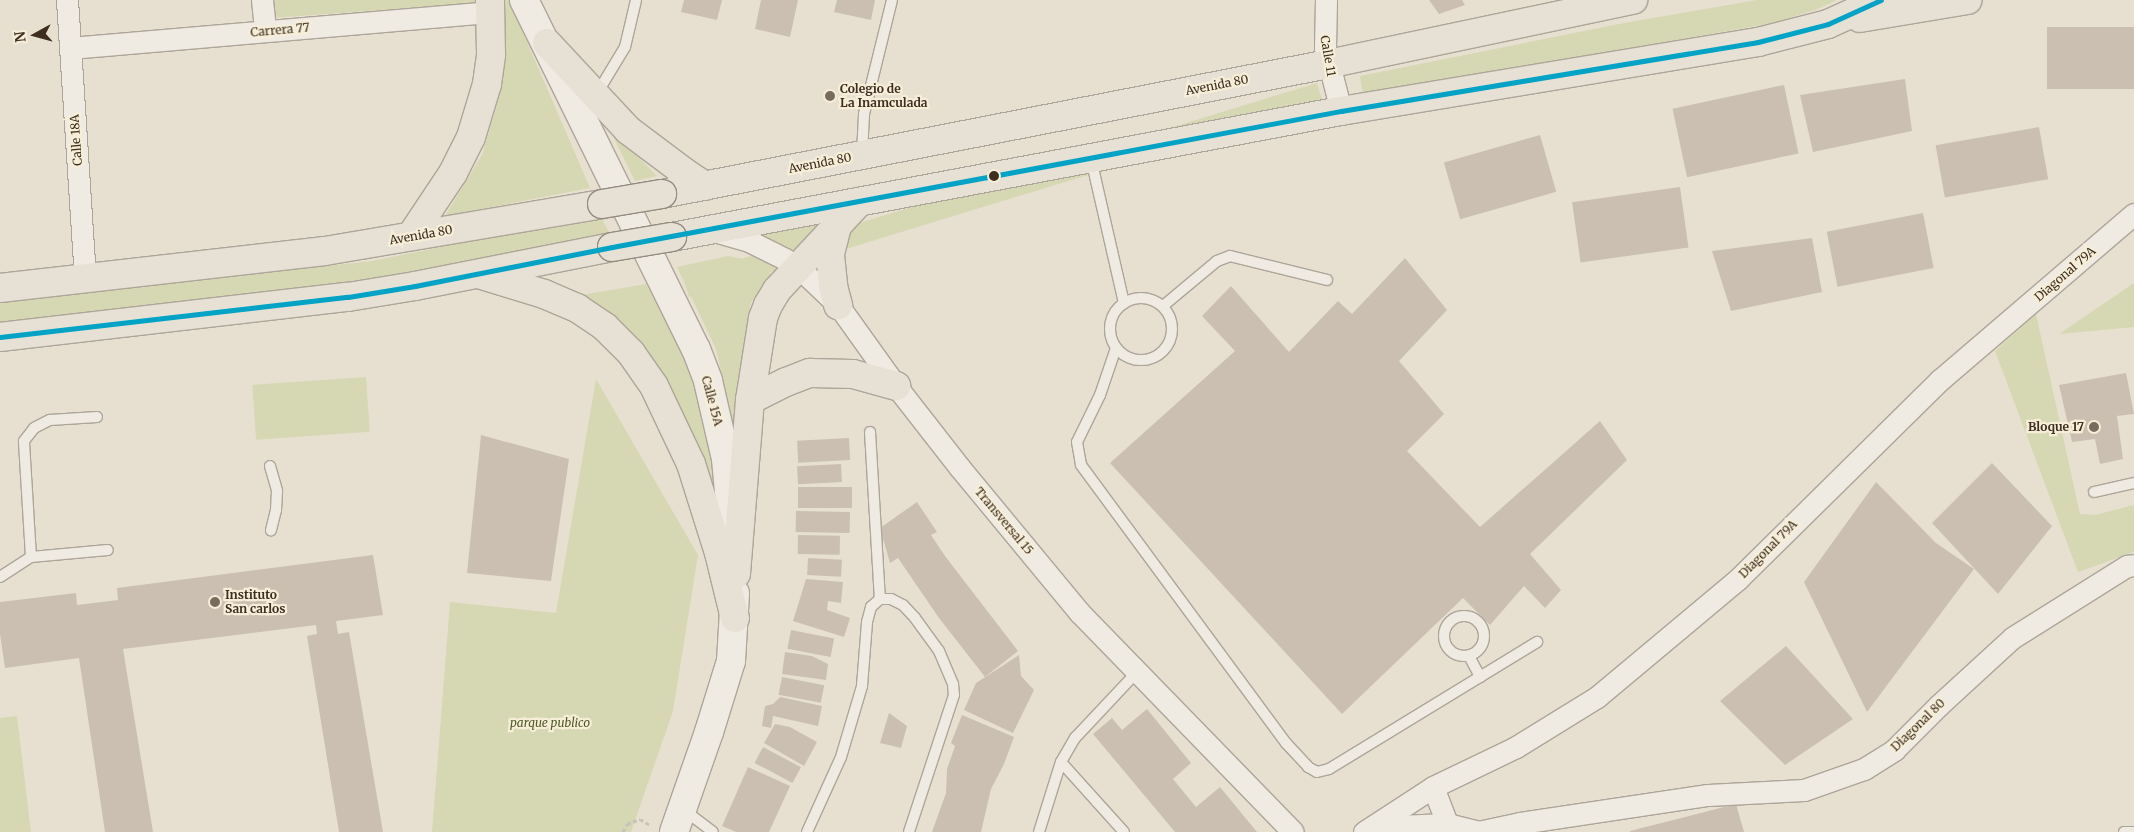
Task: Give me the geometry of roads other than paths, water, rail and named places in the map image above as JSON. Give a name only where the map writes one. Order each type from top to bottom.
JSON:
[{"type":"main road","name":"Avenida 80","points":[[0,288],[325,251],[662,194],[1328,64],[1633,0]]},
{"type":"main road","points":[[1828,24],[1881,0]]},
{"type":"main road","points":[[0,337],[348,297],[1341,111],[1758,42],[1828,24],[1968,0]]},
{"type":"main road","points":[[412,236],[453,173],[471,137],[487,84],[491,54],[491,6]]},
{"type":"main road","points":[[547,43],[628,130],[705,186]]},
{"type":"main road","points":[[736,574],[750,400],[763,318],[768,304],[777,290],[859,202]]},
{"type":"main road","points":[[837,226],[830,255],[833,286],[838,305]]},
{"type":"main road","points":[[478,274],[544,294],[576,308],[605,327],[631,353],[654,386],[691,464],[719,553],[735,618]]},
{"type":"main road","points":[[750,400],[810,373],[853,374],[896,386]]},
{"type":"street","name":"Calle 18A","points":[[67,0],[85,279]]},
{"type":"street","points":[[262,0],[265,31]]},
{"type":"street","name":"Calle 15A","points":[[524,0],[674,302],[708,381],[726,459],[736,574],[735,618],[731,661],[721,698],[669,823]]},
{"type":"street","name":"Calle 11","points":[[1326,0],[1324,31],[1328,64],[1341,111]]},
{"type":"street","name":"Carrera 77","points":[[70,48],[265,31],[491,6]]},
{"type":"street","name":"Diagonal 79A","points":[[1367,830],[1433,787],[1516,747],[1597,697],[1738,579],[1940,380],[2134,214]]},
{"type":"street","name":"Transversal 15","points":[[709,230],[765,248],[799,268],[838,305],[896,386],[960,468],[1080,613],[1136,673],[1293,832]]},
{"type":"street","name":"Diagonal 80","points":[[1367,830],[1447,824],[1478,832],[1708,795],[1804,790],[1864,769],[1894,750],[1938,704],[2012,638],[2127,566],[2134,565]]},
{"type":"street","points":[[1433,787],[1447,824]]},
{"type":"lane","points":[[595,96],[625,47],[636,0]]},
{"type":"lane","points":[[862,155],[864,114],[892,0]]},
{"type":"lane","points":[[1091,158],[1124,303]]},
{"type":"lane","points":[[1163,306],[1217,261],[1230,256],[1327,280]]},
{"type":"lane","points":[[1144,298],[1163,306],[1172,325],[1168,345],[1162,354],[1142,361],[1123,355],[1111,339],[1111,319],[1124,303],[1144,298]]},
{"type":"lane","points":[[1116,348],[1100,395],[1077,442],[1081,465],[1286,743],[1308,767],[1318,772],[1329,769],[1537,642]]},
{"type":"lane","points":[[31,557],[24,441],[34,428],[50,420],[97,417]]},
{"type":"lane","points":[[870,432],[880,599]]},
{"type":"lane","points":[[270,466],[277,491],[276,510],[271,530]]},
{"type":"lane","points":[[2094,492],[2134,483]]},
{"type":"lane","points":[[0,577],[31,557],[108,550]]},
{"type":"lane","points":[[808,832],[841,757],[862,686],[867,622],[871,607],[880,599],[891,599],[903,605],[915,618],[938,651],[953,684],[954,695],[909,832]]},
{"type":"lane","points":[[1459,616],[1468,616],[1476,620],[1482,627],[1484,636],[1482,645],[1477,652],[1469,656],[1451,653],[1445,646],[1443,637],[1445,627],[1451,620],[1459,616]]},
{"type":"lane","points":[[1469,656],[1480,677]]},
{"type":"lane","points":[[1039,832],[1061,762],[1075,738],[1136,673]]},
{"type":"lane","points":[[1061,762],[1124,832]]},
{"type":"lane","points":[[669,823],[713,832]]},
{"type":"lane","points":[[2124,832],[2134,832]]},
{"type":"place","name":"Colegio de La Inamculada","points":[[830,96]]},
{"type":"place","name":"Bloque 17","points":[[2094,427]]},
{"type":"place","name":"Instituto San carlos","points":[[215,602]]},
{"type":"park label","name":"parque publico","points":[[550,723]]}]
